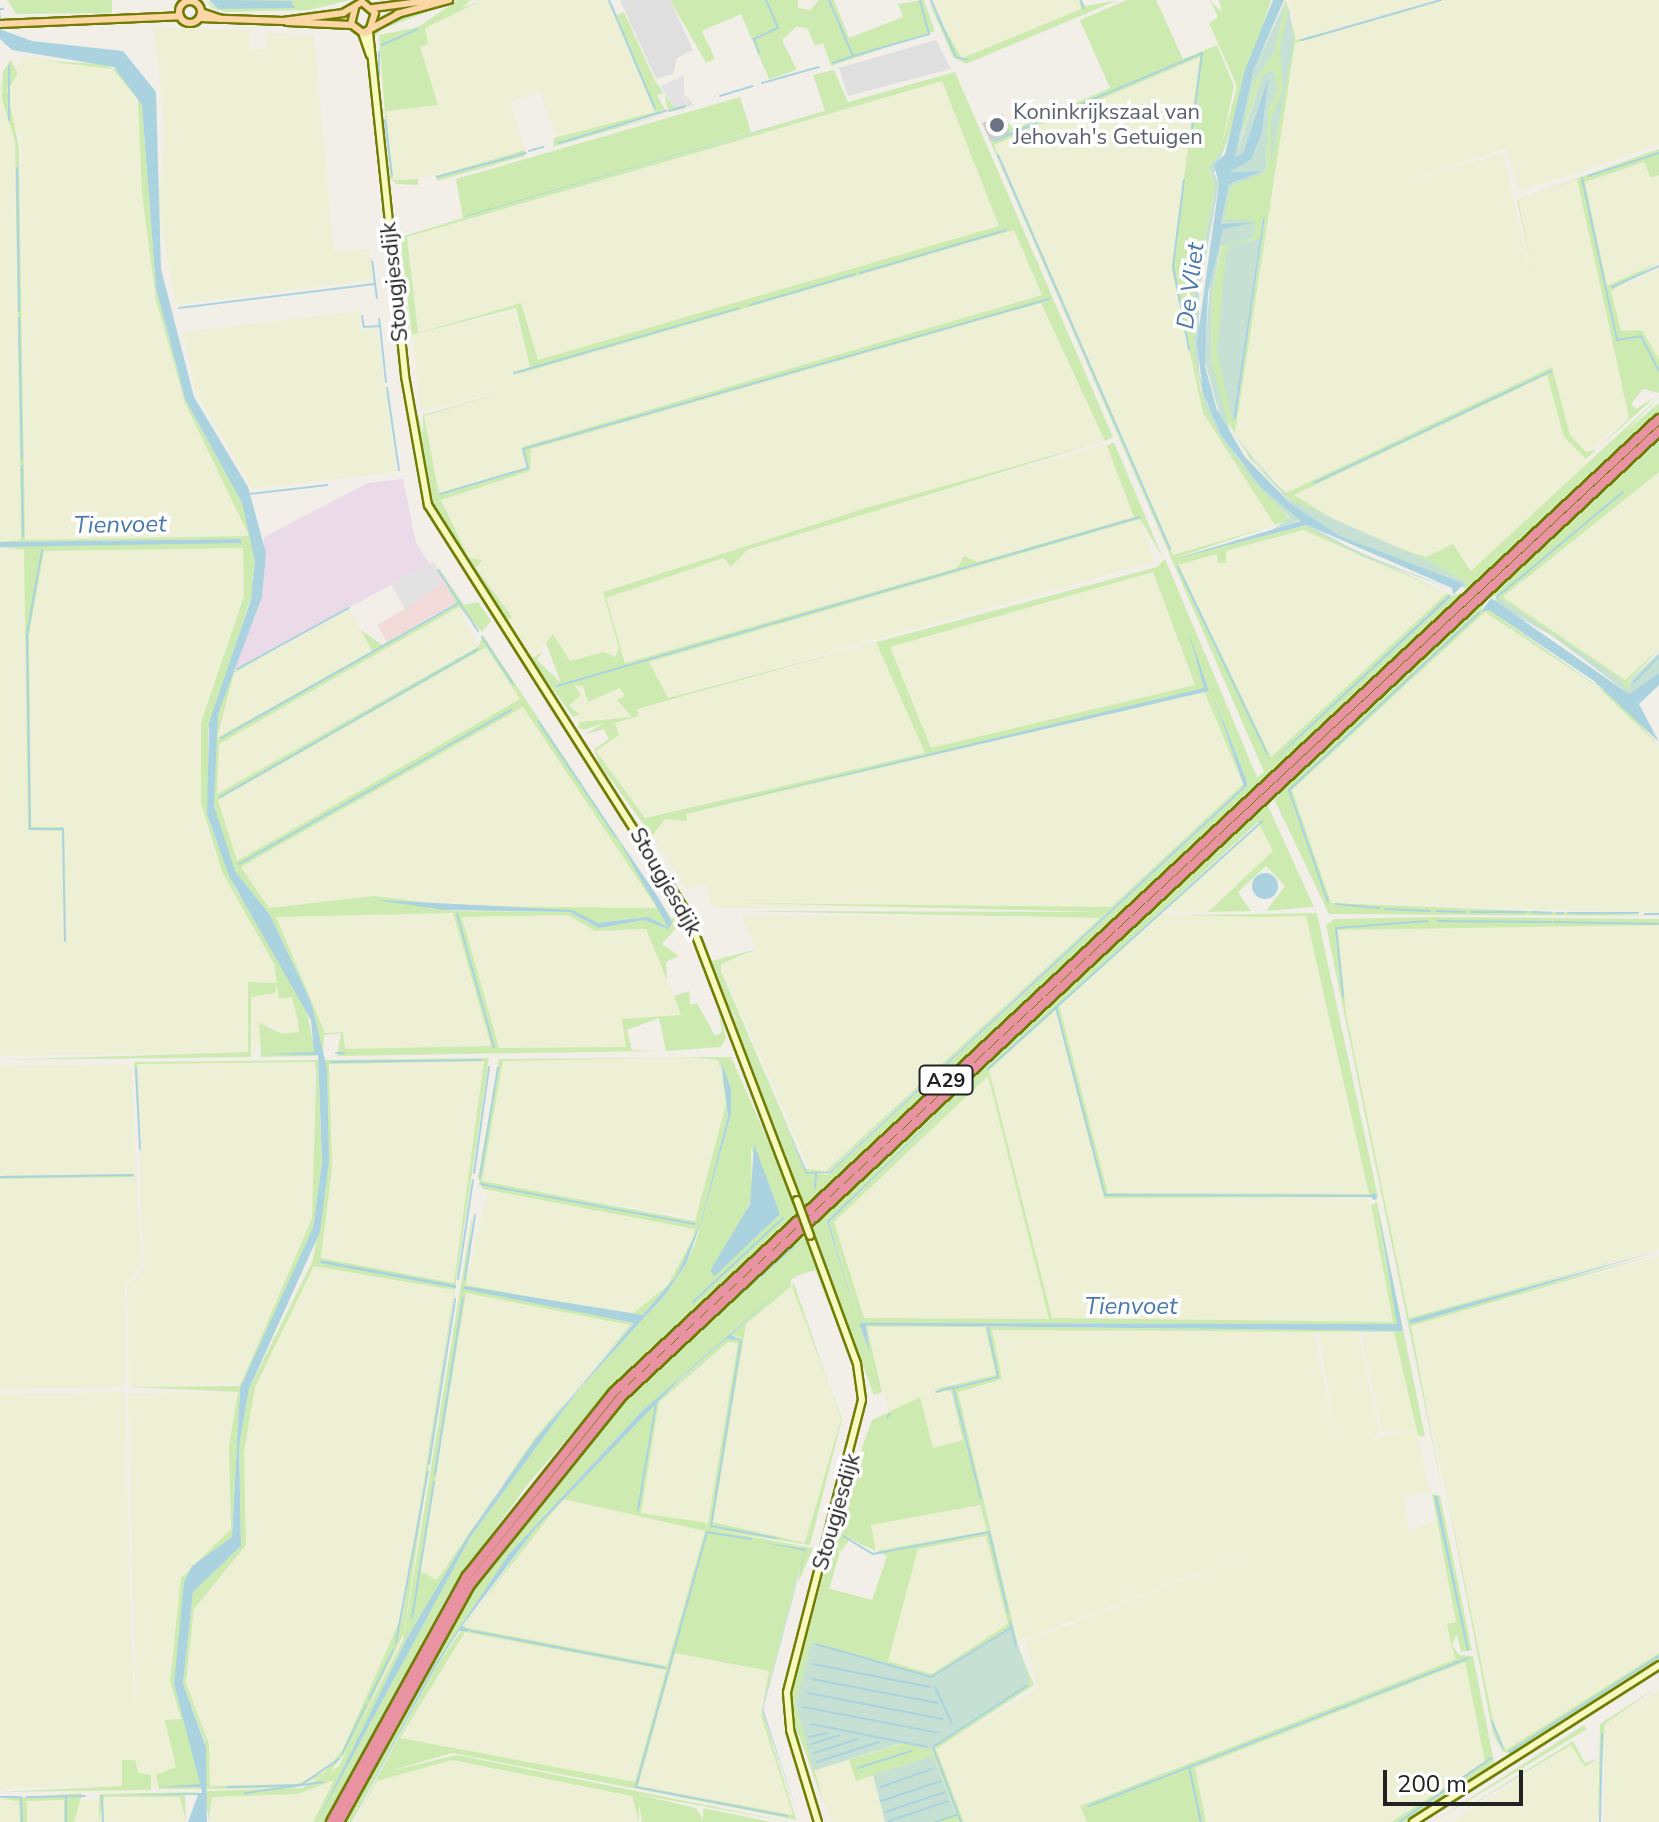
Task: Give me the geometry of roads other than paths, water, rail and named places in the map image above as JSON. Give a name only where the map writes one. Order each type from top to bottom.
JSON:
[{"type":"highway","name":"A29","points":[[331,1822],[461,1585],[613,1393],[1659,419]]},
{"type":"highway","name":"A29","points":[[339,1822],[470,1585],[621,1397],[1659,431]]},
{"type":"highway","name":"A29","points":[[1637,452],[1659,438]]},
{"type":"main road","points":[[283,21],[355,6],[374,10],[435,0]]},
{"type":"main road","points":[[3,24],[139,21],[180,14],[190,1],[200,15],[228,22],[283,21],[371,27],[400,13],[449,0]]},
{"type":"main road","points":[[351,24],[355,6]]},
{"type":"main road","points":[[371,27],[374,10]]},
{"type":"main road","points":[[180,14],[190,23],[200,15]]},
{"type":"street","name":"Stougjesdijk","points":[[371,27],[405,376],[429,509],[688,915],[857,1364],[862,1400],[787,1693],[789,1726],[818,1822]]},
{"type":"street","points":[[1413,1822],[1659,1665]]},
{"type":"water","points":[[209,0],[291,1],[295,8],[218,9]]},
{"type":"water","points":[[1273,0],[1284,0],[1253,72],[1235,157],[1243,153],[1269,75],[1262,133],[1251,160],[1230,172],[1263,171],[1229,184],[1221,224],[1256,222],[1223,229],[1208,293],[1205,366],[1217,410],[1245,457],[1291,504],[1340,536],[1464,584],[1453,595],[1452,588],[1307,525],[1174,559],[1301,521],[1261,487],[1221,435],[1203,393],[1197,342],[1219,184],[1214,165],[1225,154],[1245,70]]},
{"type":"water","points":[[0,9],[2,30],[32,41],[123,51],[156,92],[161,269],[194,397],[248,487],[266,553],[262,597],[218,714],[214,806],[235,871],[270,915],[311,1002],[327,1068],[329,1161],[320,1232],[249,1389],[239,1446],[241,1546],[193,1592],[183,1684],[206,1747],[207,1822],[188,1822],[198,1795],[117,1795],[202,1793],[201,1787],[158,1787],[200,1784],[174,1684],[184,1582],[192,1566],[232,1537],[240,1388],[313,1228],[322,1162],[318,1055],[262,1054],[314,1052],[311,1020],[229,876],[207,814],[209,723],[251,599],[255,561],[242,503],[185,399],[156,288],[142,105],[114,67],[12,50],[0,39]]},
{"type":"water","points":[[952,74],[465,217],[465,216]]},
{"type":"water","points":[[1263,218],[1236,417],[1233,421]]},
{"type":"water","points":[[241,539],[241,543],[0,547],[0,542]]},
{"type":"water","points":[[1449,595],[1451,597],[1274,761],[1293,741]]},
{"type":"water","points":[[1491,598],[1629,694],[1659,673],[1659,685],[1639,704],[1659,742],[1594,681],[1489,610],[1481,612]]},
{"type":"water","points":[[1188,630],[1209,691],[648,821],[1204,688]]},
{"type":"water","points":[[1213,695],[1247,786],[830,1173],[806,1174],[784,1122],[807,1172],[829,1172],[1244,786]]},
{"type":"water","points":[[615,834],[670,918],[672,923],[668,929],[644,920],[599,928],[570,912],[444,910],[375,900],[572,910],[598,923],[648,917],[668,927]]},
{"type":"water","points":[[1265,873],[1274,877],[1278,886],[1274,895],[1265,899],[1256,895],[1252,886],[1256,877]]},
{"type":"water","points":[[721,1061],[731,1089],[731,1114],[702,1220],[686,1264],[665,1295],[579,1389],[471,1536],[317,1822],[407,1638],[469,1534],[535,1440],[634,1323],[463,1289],[464,1286],[643,1315],[677,1275],[701,1221],[728,1116]]},
{"type":"water","points":[[987,1068],[829,1222],[857,1317],[827,1221]]},
{"type":"water","points":[[754,1144],[780,1214],[715,1276],[710,1271],[750,1204]]},
{"type":"water","points":[[1377,1205],[1403,1331],[866,1325],[870,1354],[859,1323],[1397,1324]]},
{"type":"water","points":[[1659,1251],[1410,1324],[1409,1320]]},
{"type":"water","points":[[320,1260],[456,1285],[456,1288],[320,1263]]},
{"type":"water","points":[[787,1284],[731,1335],[742,1340],[726,1339],[678,1381],[535,1529],[462,1626],[473,1631],[459,1631],[436,1666],[352,1822],[433,1667],[509,1554],[642,1411]]},
{"type":"water","points":[[1437,1495],[1469,1650],[1467,1651],[1434,1496]]},
{"type":"water","points":[[757,1541],[806,1549],[763,1709],[800,1821],[762,1710],[805,1551]]},
{"type":"waterway","points":[[609,0],[655,109]]},
{"type":"waterway","points":[[759,53],[754,39],[778,28],[766,0]]},
{"type":"waterway","points":[[829,0],[853,56],[833,63]]},
{"type":"waterway","points":[[853,56],[929,34],[920,0]]},
{"type":"waterway","points":[[931,0],[956,57],[967,60]]},
{"type":"waterway","points":[[1081,0],[1084,9]]},
{"type":"waterway","points":[[1302,40],[1441,0]]},
{"type":"waterway","points":[[382,45],[418,29]]},
{"type":"waterway","points":[[379,52],[379,77]]},
{"type":"waterway","points":[[994,141],[1202,53],[1190,146]]},
{"type":"waterway","points":[[9,66],[9,120]]},
{"type":"waterway","points":[[762,83],[819,67]]},
{"type":"waterway","points":[[720,96],[752,86]]},
{"type":"waterway","points":[[669,111],[685,106]]},
{"type":"waterway","points":[[559,143],[666,111]]},
{"type":"waterway","points":[[385,120],[392,176]]},
{"type":"waterway","points":[[529,151],[543,147]]},
{"type":"waterway","points":[[437,177],[526,153]]},
{"type":"waterway","points":[[1588,176],[1659,153]]},
{"type":"waterway","points":[[998,155],[1170,549]]},
{"type":"waterway","points":[[17,168],[19,311]]},
{"type":"waterway","points":[[1582,178],[1617,340],[1641,336],[1659,371]]},
{"type":"waterway","name":"De Vliet","points":[[1184,180],[1173,266],[1189,349]]},
{"type":"waterway","points":[[860,273],[1006,230]]},
{"type":"waterway","points":[[179,308],[375,284],[372,261]]},
{"type":"waterway","points":[[1612,287],[1659,266]]},
{"type":"waterway","points":[[750,305],[855,274]]},
{"type":"waterway","points":[[375,284],[377,298]]},
{"type":"waterway","points":[[440,494],[528,468],[523,449],[1049,299]]},
{"type":"waterway","points":[[514,373],[739,308]]},
{"type":"waterway","points":[[362,316],[364,327],[380,326],[379,319]]},
{"type":"waterway","points":[[19,318],[22,459]]},
{"type":"waterway","points":[[380,326],[386,382]]},
{"type":"waterway","points":[[1314,483],[1551,371]]},
{"type":"waterway","points":[[387,388],[399,470]]},
{"type":"waterway","points":[[22,466],[23,536]]},
{"type":"waterway","points":[[249,494],[327,485]]},
{"type":"waterway","points":[[1497,597],[1623,492]]},
{"type":"waterway","points":[[557,686],[1140,517]]},
{"type":"waterway","points":[[42,550],[27,635],[30,829],[63,829],[65,941]]},
{"type":"waterway","points":[[1178,567],[1267,754]]},
{"type":"waterway","points":[[438,570],[478,631]]},
{"type":"waterway","points":[[221,738],[459,603]]},
{"type":"waterway","points":[[237,669],[349,608]]},
{"type":"waterway","points":[[1328,902],[1289,790],[1479,613]]},
{"type":"waterway","points":[[482,637],[513,684]]},
{"type":"waterway","points":[[220,797],[478,649]]},
{"type":"waterway","points":[[1634,682],[1659,656]]},
{"type":"waterway","points":[[239,864],[511,710]]},
{"type":"waterway","points":[[538,721],[616,837]]},
{"type":"waterway","points":[[988,1069],[1262,821]]},
{"type":"waterway","points":[[1336,904],[1380,908]]},
{"type":"waterway","points":[[1385,909],[1430,911]]},
{"type":"waterway","points":[[1437,911],[1465,912]]},
{"type":"waterway","points":[[1471,912],[1526,912]]},
{"type":"waterway","points":[[1532,912],[1551,913]]},
{"type":"waterway","points":[[1557,913],[1563,913]]},
{"type":"waterway","points":[[1568,913],[1638,913]]},
{"type":"waterway","points":[[457,914],[494,1047]]},
{"type":"waterway","points":[[1645,914],[1659,914]]},
{"type":"waterway","points":[[1343,996],[1336,928],[1428,921]]},
{"type":"waterway","points":[[1438,921],[1551,922]]},
{"type":"waterway","points":[[1554,922],[1658,924]]},
{"type":"waterway","points":[[1056,1007],[1105,1195],[1373,1196]]},
{"type":"waterway","points":[[336,1053],[344,1053]]},
{"type":"waterway","points":[[331,1062],[482,1060]]},
{"type":"waterway","points":[[474,1173],[489,1067]]},
{"type":"waterway","points":[[480,1176],[498,1067]]},
{"type":"waterway","points":[[136,1068],[140,1149]]},
{"type":"waterway","points":[[815,1188],[816,1174]]},
{"type":"waterway","points":[[0,1177],[133,1175]]},
{"type":"waterway","points":[[458,1279],[473,1180]]},
{"type":"waterway","points":[[480,1184],[694,1224]]},
{"type":"waterway","points":[[465,1279],[475,1215]]},
{"type":"waterway","points":[[693,1302],[783,1218]]},
{"type":"waterway","points":[[686,1343],[793,1247]]},
{"type":"waterway","points":[[435,1474],[463,1298]]},
{"type":"waterway","points":[[429,1464],[455,1299]]},
{"type":"waterway","points":[[954,1388],[998,1377],[988,1328]]},
{"type":"waterway","points":[[711,1526],[741,1341]]},
{"type":"waterway","points":[[936,1392],[953,1387],[981,1499]]},
{"type":"waterway","points":[[638,1510],[656,1404]]},
{"type":"waterway","points":[[887,1417],[890,1414]]},
{"type":"waterway","points":[[396,1642],[428,1471]]},
{"type":"waterway","points":[[412,1618],[434,1482]]},
{"type":"waterway","points":[[711,1526],[776,1538]]},
{"type":"waterway","points":[[751,1539],[707,1532],[636,1787],[787,1816]]},
{"type":"waterway","points":[[843,1536],[873,1554],[989,1532],[1008,1613]]},
{"type":"waterway","points":[[1010,1622],[1016,1646]]},
{"type":"waterway","points":[[816,1644],[931,1677],[1012,1627]]},
{"type":"waterway","points":[[472,1631],[666,1668]]},
{"type":"waterway","points":[[369,1699],[393,1650]]},
{"type":"waterway","points":[[1509,1752],[1659,1656]]},
{"type":"waterway","points":[[1201,1822],[1189,1767],[1468,1658]]},
{"type":"waterway","points":[[813,1664],[930,1687]]},
{"type":"waterway","points":[[812,1679],[938,1703]]},
{"type":"waterway","points":[[961,1822],[933,1747],[1028,1685]]},
{"type":"waterway","points":[[935,1687],[952,1723]]},
{"type":"waterway","points":[[808,1693],[943,1719]]},
{"type":"waterway","points":[[342,1754],[366,1705]]},
{"type":"waterway","points":[[803,1707],[939,1733]]},
{"type":"waterway","points":[[1492,1722],[1503,1748]]},
{"type":"waterway","points":[[811,1724],[928,1747]]},
{"type":"waterway","points":[[809,1737],[828,1733]]},
{"type":"waterway","points":[[1600,1822],[1602,1734]]},
{"type":"waterway","points":[[811,1744],[840,1735]]},
{"type":"waterway","points":[[814,1753],[858,1739]]},
{"type":"waterway","points":[[817,1762],[879,1742]]},
{"type":"waterway","points":[[858,1768],[911,1751]]},
{"type":"waterway","points":[[1399,1822],[1491,1758]]},
{"type":"waterway","points":[[227,1787],[301,1785],[339,1759]]},
{"type":"waterway","points":[[1089,1806],[1189,1767]]},
{"type":"waterway","points":[[881,1787],[934,1768]]},
{"type":"waterway","points":[[881,1801],[941,1781]]},
{"type":"waterway","points":[[245,1793],[323,1782]]},
{"type":"waterway","points":[[885,1812],[945,1792]]},
{"type":"waterway","points":[[66,1796],[66,1822]]},
{"type":"waterway","points":[[27,1797],[85,1796]]},
{"type":"waterway","points":[[102,1796],[103,1822]]},
{"type":"waterway","points":[[0,1797],[19,1797]]},
{"type":"waterway","points":[[21,1797],[22,1822]]},
{"type":"waterway","points":[[889,1821],[948,1801]]},
{"type":"waterway","points":[[935,1822],[957,1815]]},
{"type":"place","name":"Koninkrijkszaal van Jehovah's Getuigen","points":[[997,125]]},
{"type":"water label","name":"Tienvoet","points":[[120,525]]},
{"type":"water label","name":"Tienvoet","points":[[1131,1307]]}]
